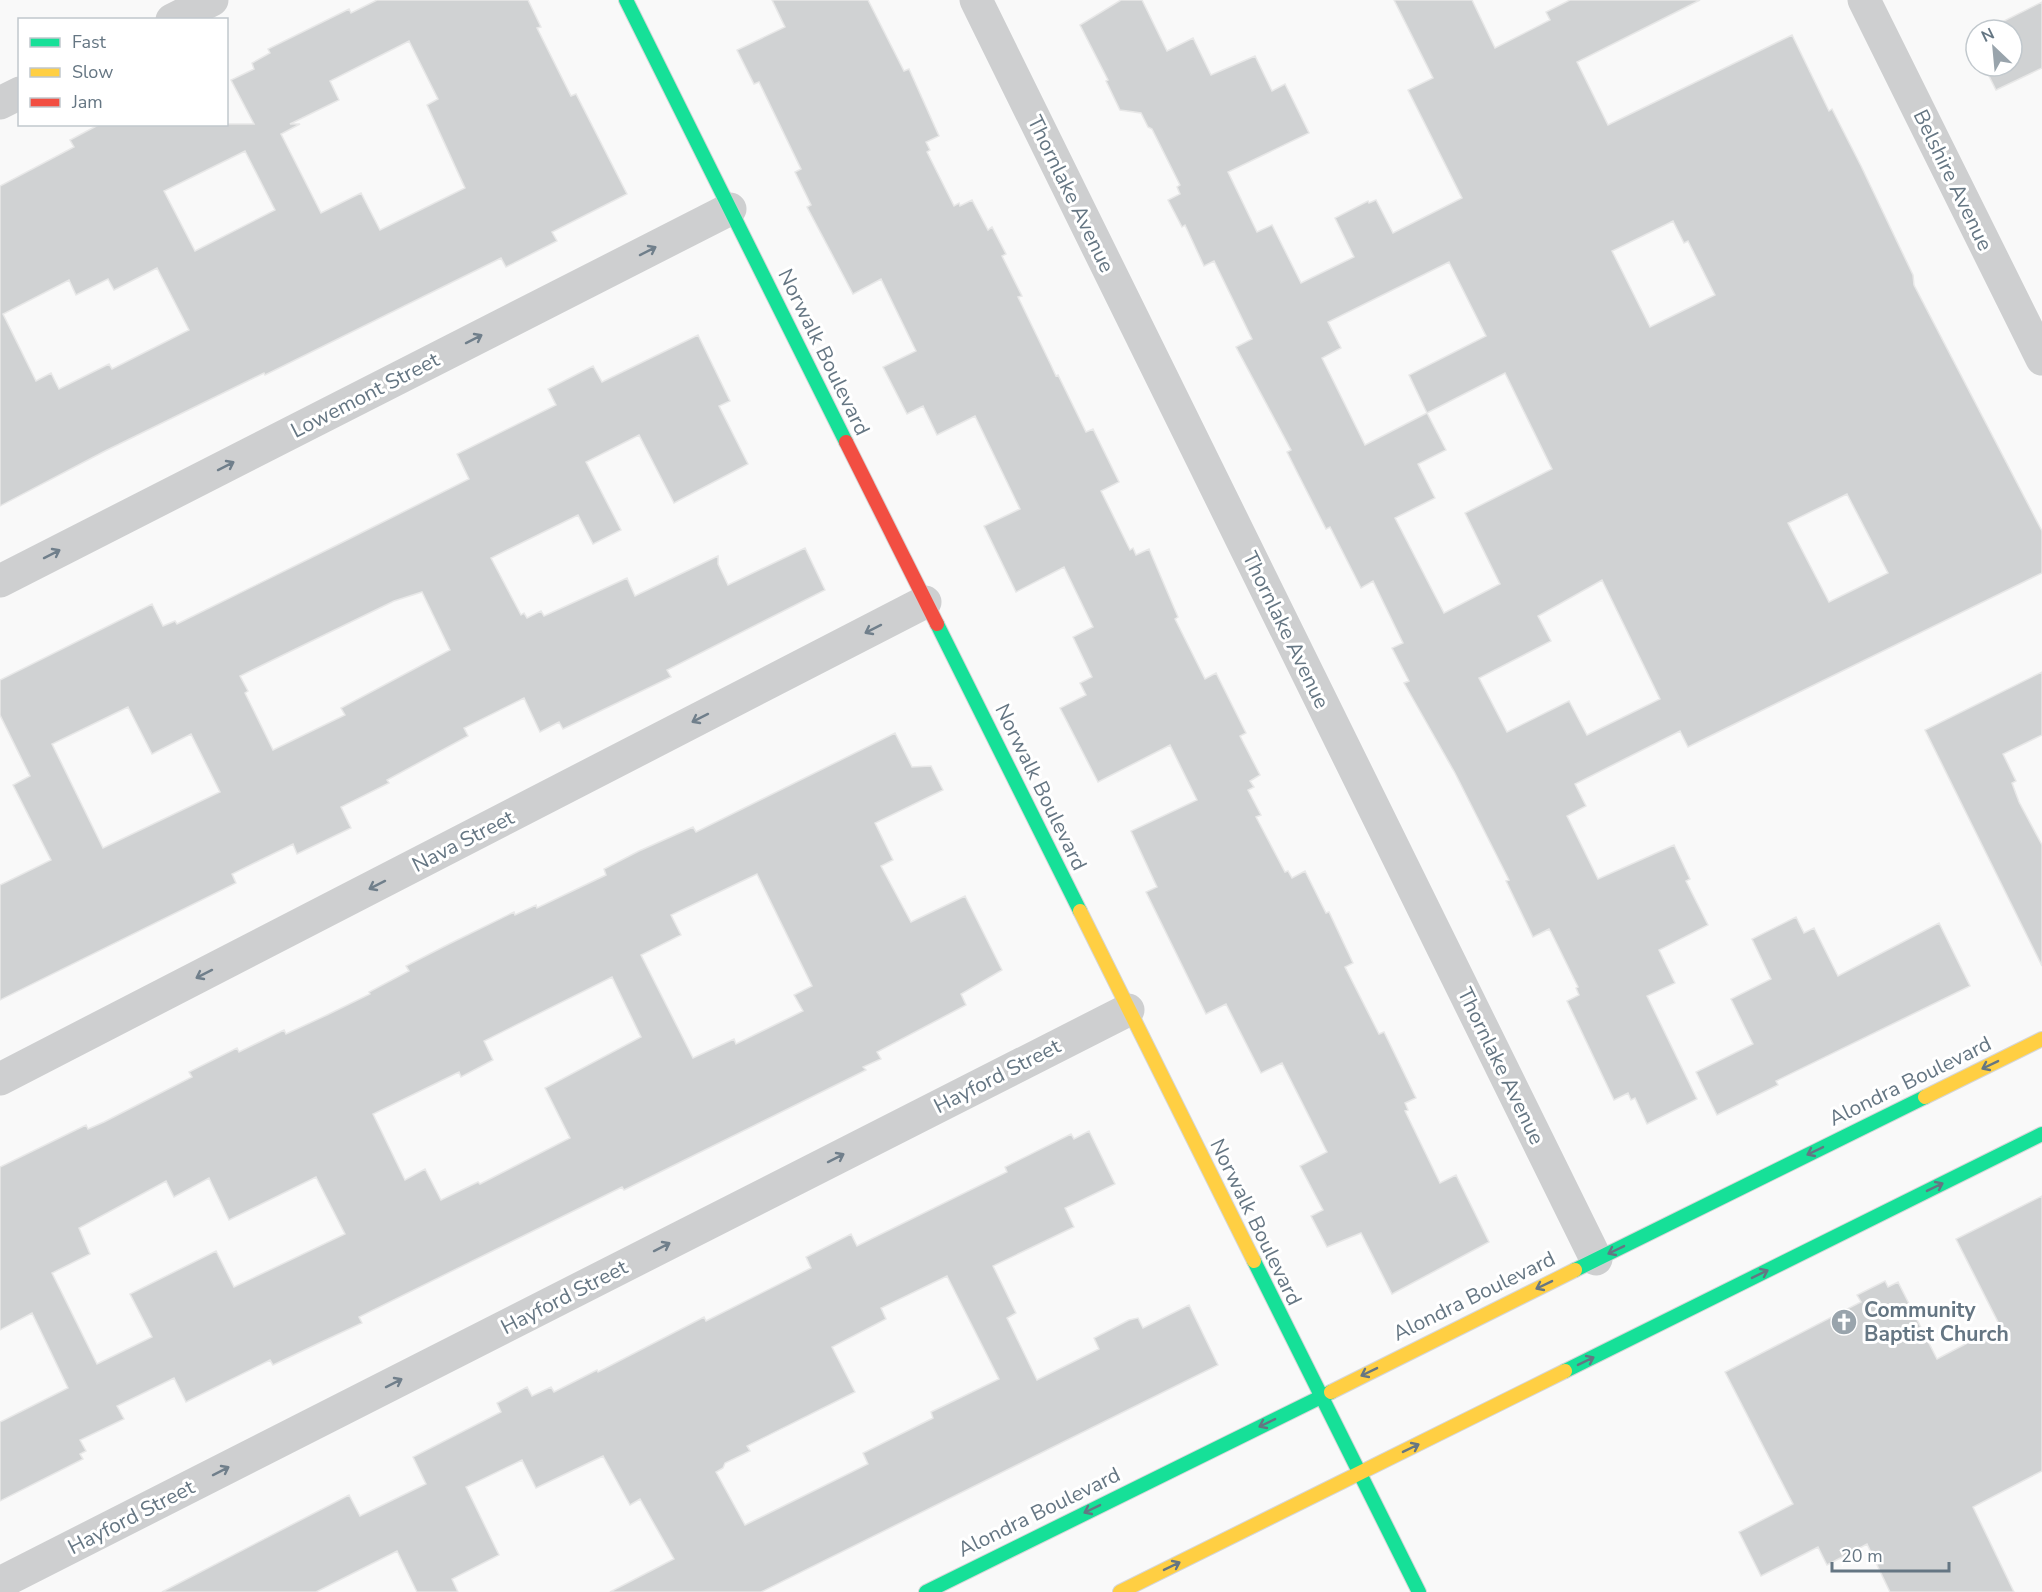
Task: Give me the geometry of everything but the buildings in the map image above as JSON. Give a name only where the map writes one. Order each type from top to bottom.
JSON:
[{"type":"main road","name":"Norwalk Boulevard","points":[[626,0],[1319,1396],[1419,1592]]},
{"type":"main road","name":"Alondra Boulevard","points":[[926,1592],[2042,1039]]},
{"type":"main road","points":[[1120,1592],[2042,1134]]},
{"type":"street","points":[[175,18],[212,0]]},
{"type":"street","name":"Thornlake Avenue","points":[[976,0],[1596,1259]]},
{"type":"street","name":"Belshire Avenue","points":[[1864,0],[2042,359]]},
{"type":"street","points":[[0,103],[18,94]]},
{"type":"street","name":"Lowemont Street","points":[[0,581],[730,209]]},
{"type":"street","name":"Nava Street","points":[[0,1080],[925,602]]},
{"type":"street","name":"Hayford Street","points":[[0,1583],[1128,1010]]},
{"type":"traffic: fast","points":[[626,0],[846,442]]},
{"type":"traffic: fast","points":[[937,624],[1080,911]]},
{"type":"traffic: fast","points":[[1575,1270],[1925,1097]]},
{"type":"traffic: fast","points":[[1565,1371],[2042,1134]]},
{"type":"traffic: fast","points":[[1254,1261],[1419,1592]]},
{"type":"traffic: fast","points":[[926,1592],[1331,1392]]},
{"type":"traffic: slow","points":[[1080,911],[1254,1261]]},
{"type":"traffic: slow","points":[[1925,1097],[2042,1039]]},
{"type":"traffic: slow","points":[[1331,1392],[1575,1270]]},
{"type":"traffic: slow","points":[[1120,1592],[1565,1371]]},
{"type":"traffic: jam","points":[[846,442],[937,624]]},
{"type":"place","name":"Community Baptist Church","points":[[1844,1322]]}]
